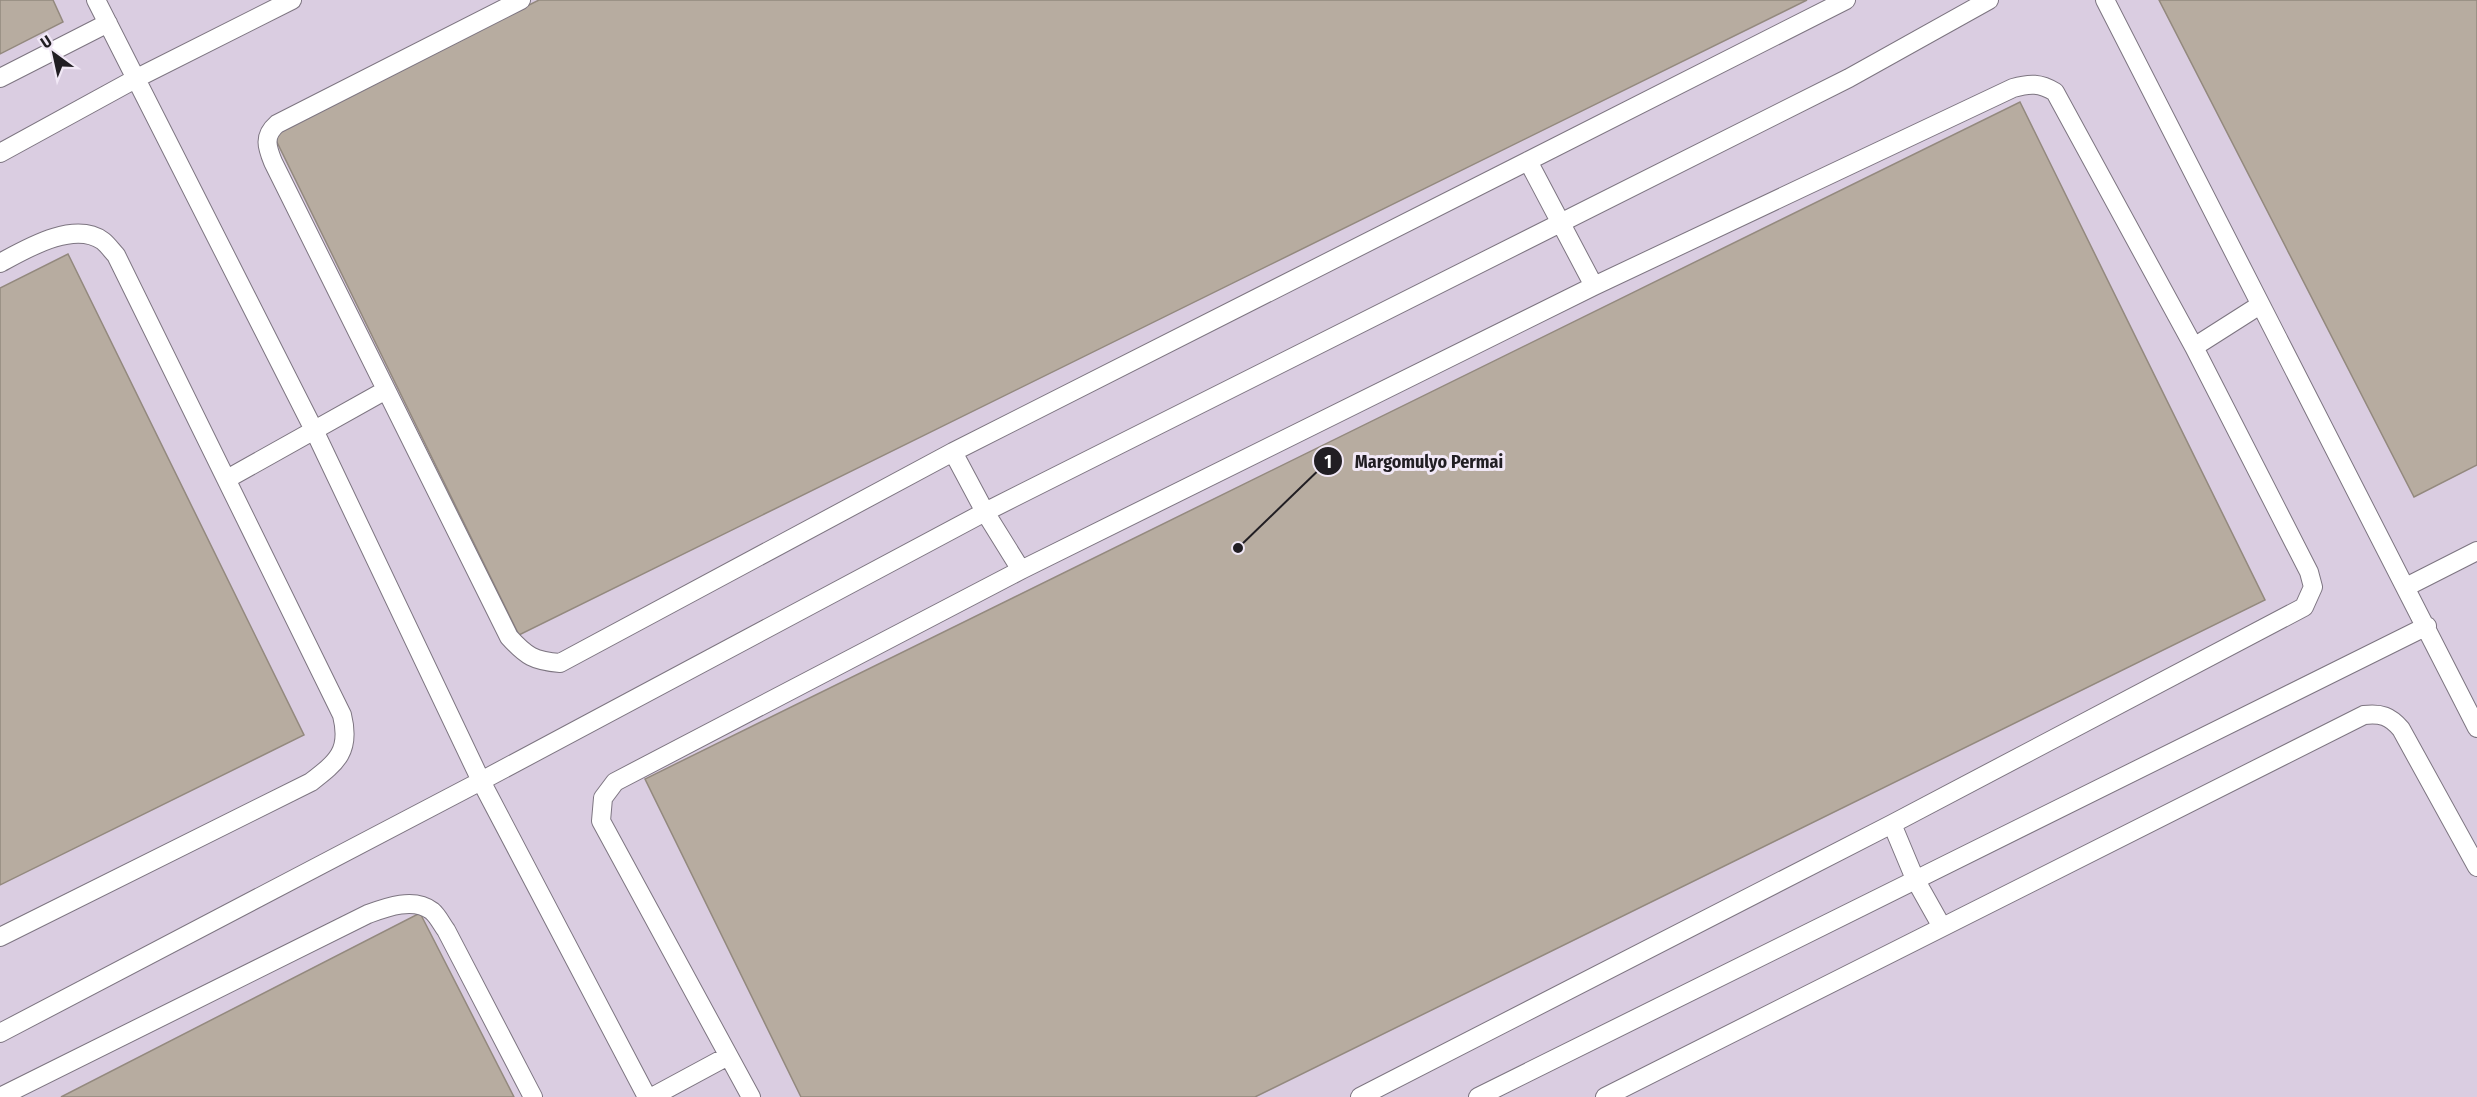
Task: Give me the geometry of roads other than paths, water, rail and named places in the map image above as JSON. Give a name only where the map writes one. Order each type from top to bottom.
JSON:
[{"type":"lane","points":[[96,0],[315,432],[481,781],[647,1097]]},
{"type":"lane","points":[[0,153],[137,78],[292,0]]},
{"type":"lane","points":[[521,0],[277,124],[268,135],[268,149],[510,637],[523,652],[539,661],[560,663],[953,452],[1846,0]]},
{"type":"lane","points":[[0,1033],[481,781],[985,512],[1849,78],[1989,0]]},
{"type":"lane","points":[[2105,0],[2427,626],[2477,728]]},
{"type":"lane","points":[[0,78],[108,23]]},
{"type":"lane","points":[[751,1097],[601,821],[603,798],[615,782],[1021,570],[1594,286],[2013,88],[2028,83],[2042,84],[2055,92],[2194,347],[2309,572],[2313,586],[2304,607],[1892,824],[1360,1097]]},
{"type":"lane","points":[[1528,161],[1594,286]]},
{"type":"lane","points":[[0,263],[59,236],[86,235],[102,240],[116,255],[342,715],[345,729],[345,743],[341,755],[311,782],[0,937]]},
{"type":"lane","points":[[2194,347],[2260,304]]},
{"type":"lane","points":[[227,479],[315,432],[386,390]]},
{"type":"lane","points":[[953,452],[985,512],[1021,570]]},
{"type":"lane","points":[[2406,587],[2477,550]]},
{"type":"lane","points":[[1478,1097],[2427,626]]},
{"type":"lane","points":[[1605,1097],[2355,718],[2384,714],[2401,729],[2477,867]]},
{"type":"lane","points":[[1892,824],[1915,879],[1942,927]]},
{"type":"lane","points":[[0,1096],[368,914],[387,907],[418,905],[433,912],[446,930],[533,1097]]},
{"type":"lane","points":[[652,1097],[728,1056]]},
{"type":"place","name":"Margomulyo Permai","points":[[1238,548]]}]
